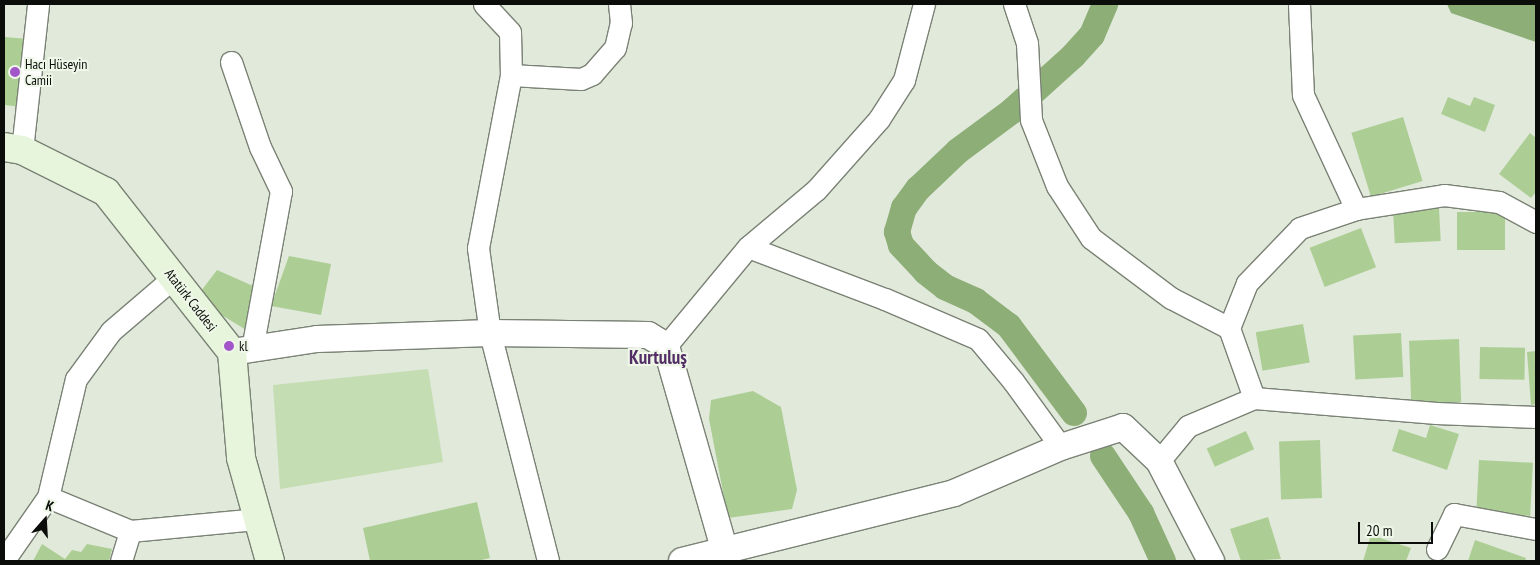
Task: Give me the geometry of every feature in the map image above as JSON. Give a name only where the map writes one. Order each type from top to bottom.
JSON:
[{"type":"main road","name":"Atatürk Caddesi","points":[[13,148],[106,192],[174,277],[242,351]]},
{"type":"main road","points":[[242,351],[241,458],[270,561]]},
{"type":"street","points":[[13,148],[38,4]]},
{"type":"street","points":[[484,4],[510,32],[511,75],[478,248],[490,333],[548,561]]},
{"type":"street","points":[[511,75],[581,79],[592,74],[615,48],[621,23],[619,4]]},
{"type":"street","points":[[666,346],[748,247],[816,190],[879,119],[904,80],[924,4]]},
{"type":"street","points":[[1014,4],[1027,43],[1031,120],[1057,186],[1091,238],[1171,298],[1229,328]]},
{"type":"street","points":[[1299,4],[1303,95],[1356,209]]},
{"type":"street","points":[[231,62],[260,147],[281,191],[242,351],[317,339],[490,333],[648,335],[666,346],[725,556]]},
{"type":"street","points":[[1254,398],[1229,328],[1247,283],[1300,228],[1356,209],[1444,195],[1499,202],[1536,222]]},
{"type":"street","points":[[748,247],[885,299],[978,339],[1013,381],[1061,447]]},
{"type":"street","points":[[4,560],[48,497],[76,380],[111,331],[174,277]]},
{"type":"street","points":[[1159,461],[1188,426],[1254,398],[1436,413],[1536,417]]},
{"type":"street","points":[[682,561],[725,556],[954,493],[1061,447],[1123,427],[1159,461],[1211,561]]},
{"type":"street","points":[[48,497],[130,531],[258,519]]},
{"type":"street","points":[[1437,549],[1454,514],[1536,529]]},
{"type":"street","points":[[121,561],[130,531]]},
{"type":"shaded area","points":[[1447,4],[1536,4],[1536,42],[1451,13]]},
{"type":"shaded area","points":[[428,369],[443,462],[280,489],[273,385]]},
{"type":"building","name":"Hacı Hüseyin Camii","points":[[4,37],[30,39],[23,107],[4,105]]},
{"type":"building","points":[[1448,97],[1470,106],[1474,97],[1495,105],[1485,132],[1441,114]]},
{"type":"building","points":[[1403,117],[1423,181],[1371,197],[1351,133]]},
{"type":"building","points":[[1530,133],[1536,138],[1536,192],[1531,198],[1499,174]]},
{"type":"building","points":[[1439,208],[1441,241],[1395,243],[1393,210]]},
{"type":"building","points":[[1457,212],[1505,212],[1505,250],[1457,250]]},
{"type":"building","points":[[1361,228],[1376,267],[1325,287],[1310,248]]},
{"type":"building","points":[[289,256],[331,264],[321,315],[271,306]]},
{"type":"building","points":[[217,270],[260,289],[248,331],[195,299]]},
{"type":"building","points":[[1303,324],[1310,362],[1263,371],[1256,332]]},
{"type":"building","points":[[1401,333],[1403,377],[1355,379],[1353,336]]},
{"type":"building","points":[[1459,339],[1461,402],[1411,404],[1409,341]]},
{"type":"building","points":[[1480,347],[1525,348],[1524,380],[1479,379]]},
{"type":"building","points":[[1536,351],[1536,404],[1531,405],[1527,352]]},
{"type":"building","points":[[753,391],[781,407],[797,490],[792,509],[728,518],[709,419],[711,400]]},
{"type":"building","points":[[1430,425],[1459,434],[1447,470],[1392,451],[1399,429],[1426,438]]},
{"type":"building","points":[[1246,431],[1254,449],[1215,467],[1207,448]]},
{"type":"building","points":[[1320,440],[1322,498],[1281,499],[1279,441]]},
{"type":"building","points":[[1479,460],[1533,463],[1530,516],[1476,513]]},
{"type":"building","points":[[477,502],[490,558],[477,561],[370,561],[363,528]]},
{"type":"building","points":[[1268,517],[1281,559],[1241,561],[1230,529]]},
{"type":"building","points":[[1371,535],[1411,548],[1406,561],[1363,561]]},
{"type":"building","points":[[1475,540],[1526,558],[1525,561],[1468,561]]},
{"type":"building","points":[[42,544],[65,559],[72,550],[81,552],[87,544],[112,549],[109,561],[33,561]]},
{"type":"waterway","points":[[1074,413],[1009,326],[976,301],[945,287],[926,272],[901,245],[897,232],[904,208],[918,189],[958,151],[1012,111],[1073,56],[1092,35],[1105,4]]},
{"type":"waterway","points":[[1103,456],[1141,513],[1163,561]]},
{"type":"place","name":"Hacı Hüseyin Camii","points":[[15,72]]},
{"type":"place","name":"kl","points":[[229,346]]},
{"type":"district","name":"Kurtuluş","points":[[658,358]]}]
